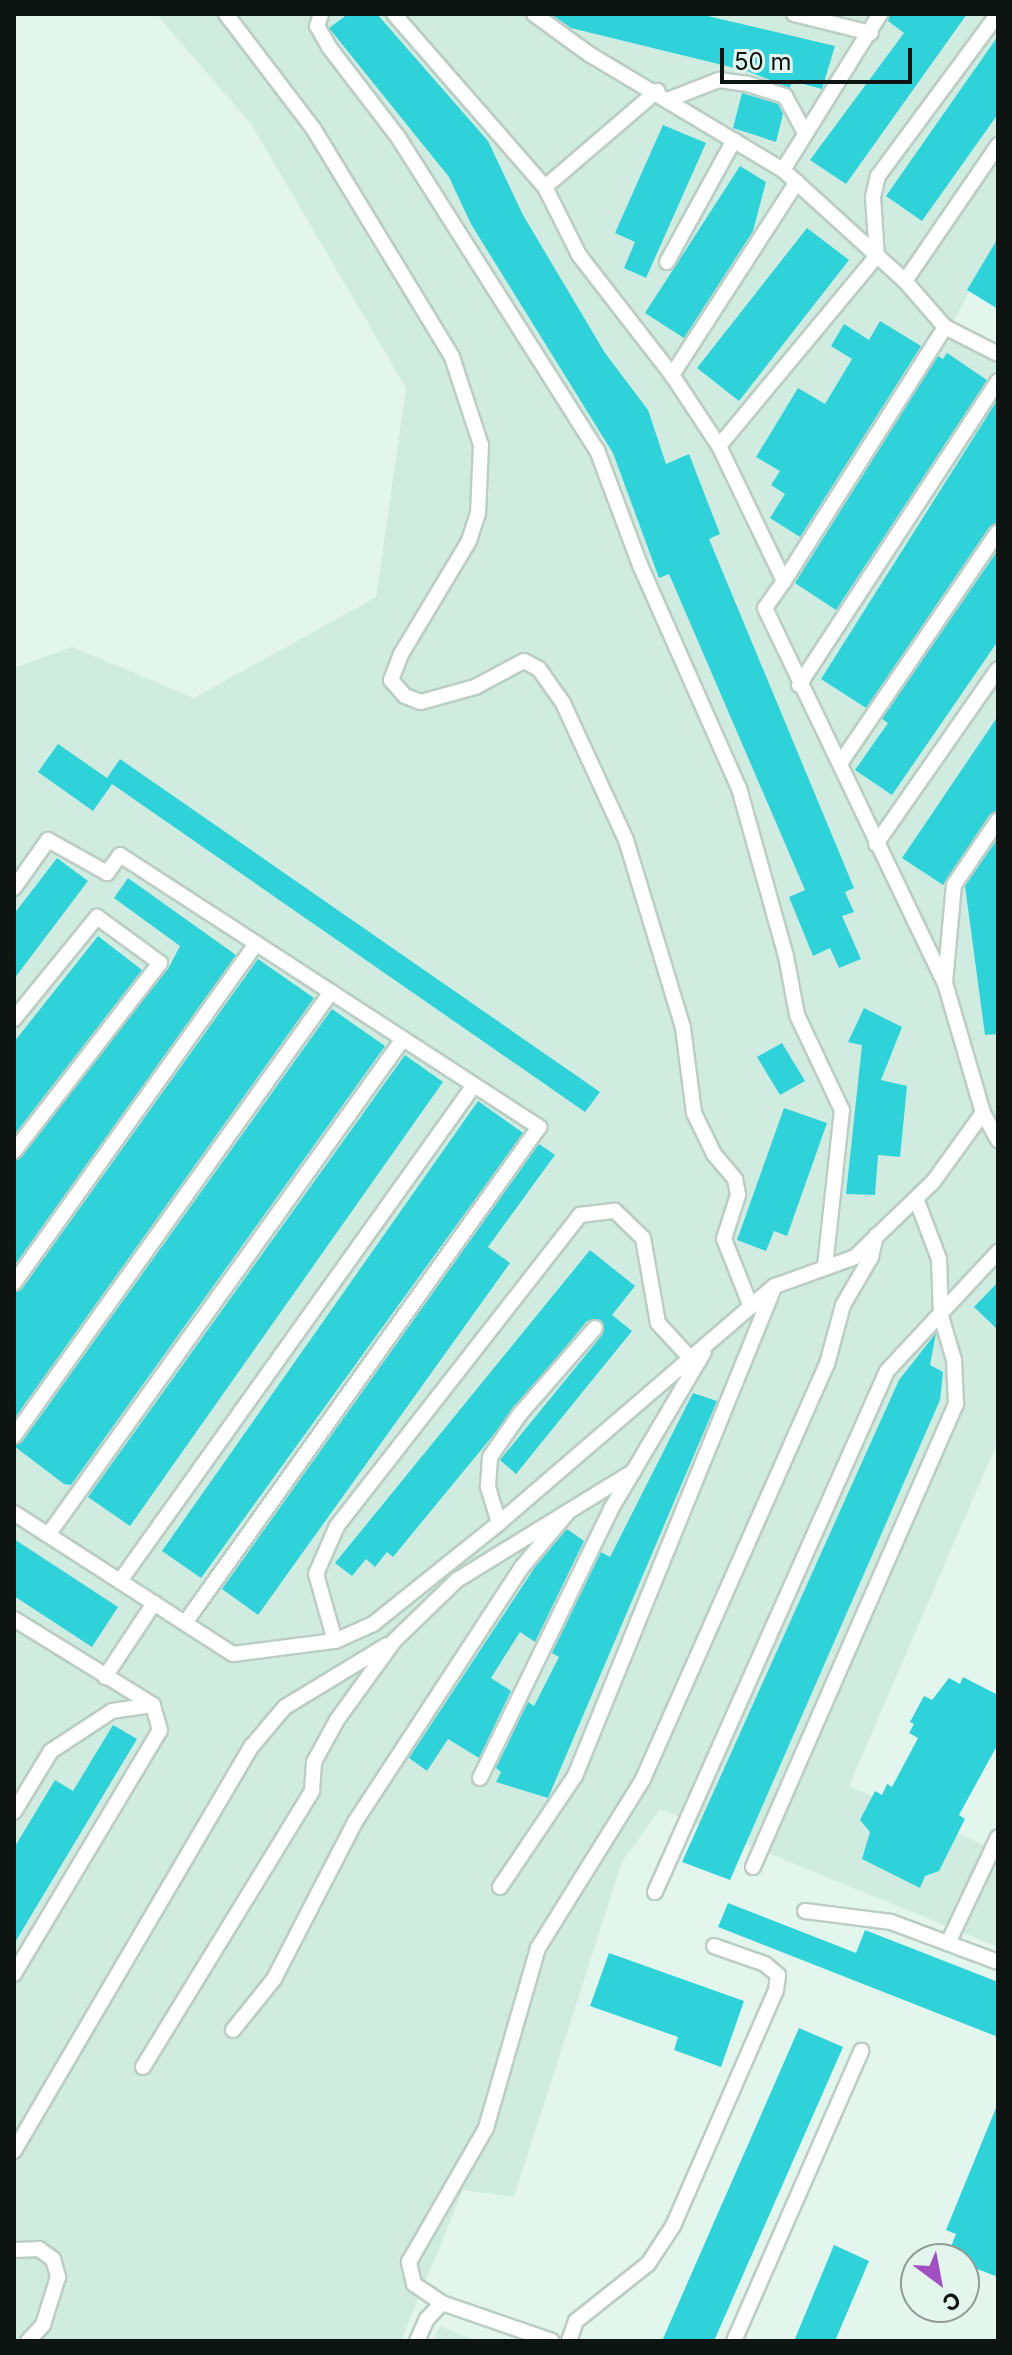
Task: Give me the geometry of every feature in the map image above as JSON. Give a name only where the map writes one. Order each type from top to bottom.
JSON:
[{"type":"lane","points":[[226,14],[313,128],[452,357],[481,445],[478,513],[469,541],[401,654],[391,680],[405,696],[421,702],[475,687],[524,661],[539,669],[563,703],[626,840],[683,1028],[694,1113],[714,1154],[735,1179],[736,1204],[724,1239],[751,1307]]},
{"type":"lane","points":[[321,14],[317,26],[329,47],[398,137],[597,450],[640,565],[739,788],[786,956],[797,1015],[842,1110],[825,1267]]},
{"type":"lane","points":[[394,14],[545,187],[579,255],[672,375],[719,446],[784,581]]},
{"type":"lane","points":[[534,14],[589,54],[663,95],[783,170],[905,281],[945,327],[998,354]]},
{"type":"lane","points":[[794,14],[871,33]]},
{"type":"lane","points":[[783,170],[880,14]]},
{"type":"lane","points":[[719,446],[877,256],[873,197],[878,176],[998,14]]},
{"type":"lane","points":[[545,187],[663,95],[719,80],[748,84],[785,96],[805,133]]},
{"type":"lane","points":[[667,262],[734,140]]},
{"type":"lane","points":[[905,281],[998,145]]},
{"type":"lane","points":[[672,375],[797,182]]},
{"type":"lane","points":[[945,327],[765,608],[799,685],[841,762],[876,844],[945,983],[983,1113],[998,1140]]},
{"type":"lane","points":[[799,685],[998,381]]},
{"type":"lane","points":[[841,762],[998,532]]},
{"type":"lane","points":[[876,844],[998,669]]},
{"type":"lane","points":[[945,983],[954,885],[998,820]]},
{"type":"lane","points":[[14,888],[48,840],[107,873],[120,855],[539,1127],[185,1623]]},
{"type":"lane","points":[[14,1019],[97,917],[160,963],[14,1151]]},
{"type":"lane","points":[[14,1283],[256,944]]},
{"type":"lane","points":[[14,1436],[331,992]]},
{"type":"lane","points":[[48,1535],[403,1039]]},
{"type":"lane","points":[[120,1581],[474,1085]]},
{"type":"lane","points":[[14,1513],[233,1654],[335,1641],[373,1624],[499,1523],[775,1286],[855,1257],[916,1198],[983,1113]]},
{"type":"lane","points":[[753,1867],[956,1404],[954,1360],[941,1316],[939,1259],[916,1198]]},
{"type":"lane","points":[[335,1641],[316,1574],[337,1526],[580,1215],[615,1211],[643,1238],[658,1323],[691,1359]]},
{"type":"lane","points":[[552,2341],[442,2303],[414,2284],[409,2262],[486,2128],[538,1948],[643,1779],[827,1364],[843,1305],[871,1257],[876,1236]]},
{"type":"lane","points":[[655,1892],[887,1371],[998,1252]]},
{"type":"lane","points":[[500,1887],[575,1776],[775,1286]]},
{"type":"lane","points":[[499,1523],[488,1486],[490,1457],[520,1414],[595,1328]]},
{"type":"lane","points":[[480,1778],[634,1471],[708,1344]]},
{"type":"lane","points":[[143,2067],[312,1791],[314,1762],[337,1720],[394,1641],[444,1593],[634,1471]]},
{"type":"lane","points":[[233,2030],[298,1940],[355,1822],[393,1763],[522,1567],[569,1511]]},
{"type":"lane","points":[[444,1593],[457,1556]]},
{"type":"lane","points":[[105,1677],[154,1603]]},
{"type":"lane","points":[[14,1619],[153,1705],[160,1730],[14,1974]]},
{"type":"lane","points":[[14,2151],[252,1746],[285,1707],[394,1641]]},
{"type":"lane","points":[[14,1812],[51,1751],[112,1711],[153,1705]]},
{"type":"lane","points":[[948,1943],[998,1837]]},
{"type":"lane","points":[[805,1911],[891,1922],[998,1962]]},
{"type":"lane","points":[[569,2341],[576,2321],[648,2264],[673,2226],[776,1990],[778,1975],[765,1964],[714,1946]]},
{"type":"lane","points":[[734,2341],[861,2051]]},
{"type":"lane","points":[[14,2250],[39,2249],[53,2259],[58,2277],[43,2325],[28,2341]]},
{"type":"lane","points":[[417,2341],[427,2319],[442,2303]]},
{"type":"shaded area","points":[[156,14],[998,14],[998,238],[945,338],[998,362],[998,1441],[849,1786],[998,1851],[998,1947],[660,1809],[622,1862],[514,2197],[463,2190],[401,2341],[14,2341],[14,668],[72,647],[194,698],[376,597],[406,388],[251,124]]},
{"type":"shaded area","points":[[440,2326],[477,2341],[433,2341]]},
{"type":"building","points":[[348,14],[377,14],[488,141],[523,215],[605,353],[648,410],[666,464],[689,454],[720,534],[709,539],[854,888],[845,892],[854,912],[842,916],[861,959],[839,968],[830,948],[813,956],[789,897],[805,890],[669,574],[659,578],[613,453],[471,224],[449,177],[329,28]]},
{"type":"building","points":[[551,14],[699,14],[835,46],[822,89],[792,81],[790,88],[747,71],[571,28]]},
{"type":"building","points":[[890,14],[967,14],[846,184],[810,160],[904,33],[888,21]]},
{"type":"building","points":[[998,36],[998,114],[922,221],[886,196]]},
{"type":"building","points":[[742,93],[778,104],[783,114],[776,142],[733,128]]},
{"type":"building","points":[[663,125],[706,143],[646,278],[624,268],[635,242],[615,233]]},
{"type":"building","points":[[740,166],[766,182],[753,231],[684,338],[645,313]]},
{"type":"building","points":[[807,228],[849,260],[739,401],[697,368]]},
{"type":"building","points":[[998,238],[998,309],[967,290]]},
{"type":"building","points":[[880,321],[921,346],[800,537],[770,518],[785,494],[771,485],[780,471],[756,457],[798,388],[825,404],[852,359],[831,346],[844,324],[869,340]]},
{"type":"building","points":[[947,353],[987,380],[836,610],[795,583],[938,356],[943,359]]},
{"type":"building","points":[[998,399],[998,522],[990,526],[866,708],[821,679]]},
{"type":"building","points":[[998,550],[998,641],[892,795],[855,770],[888,723],[882,719]]},
{"type":"building","points":[[998,716],[998,810],[990,814],[943,885],[902,858]]},
{"type":"building","points":[[58,744],[107,778],[120,759],[600,1092],[585,1112],[112,784],[93,811],[38,772]]},
{"type":"building","points":[[998,838],[998,1034],[985,1035],[965,886]]},
{"type":"building","points":[[57,858],[88,881],[14,979],[14,914]]},
{"type":"building","points":[[128,878],[236,955],[14,1266],[14,1161],[168,969],[180,946],[114,898]]},
{"type":"building","points":[[98,936],[142,970],[14,1135],[14,1042]]},
{"type":"building","points":[[258,959],[314,998],[14,1419],[14,1293],[22,1289]]},
{"type":"building","points":[[864,1008],[902,1027],[881,1080],[907,1086],[900,1157],[878,1155],[875,1195],[846,1194],[862,1045],[848,1042]]},
{"type":"building","points":[[332,1009],[385,1046],[71,1485],[64,1484],[14,1446],[22,1442]]},
{"type":"building","points":[[782,1043],[805,1081],[780,1095],[757,1057]]},
{"type":"building","points":[[405,1055],[443,1082],[130,1526],[88,1497]]},
{"type":"building","points":[[478,1101],[523,1133],[201,1578],[162,1551]]},
{"type":"building","points":[[784,1108],[827,1123],[787,1236],[774,1231],[766,1251],[737,1240]]},
{"type":"building","points":[[539,1144],[555,1155],[488,1247],[510,1263],[258,1615],[222,1589]]},
{"type":"building","points":[[590,1250],[635,1286],[612,1315],[632,1331],[516,1474],[500,1460],[603,1334],[601,1320],[587,1321],[393,1557],[387,1552],[375,1567],[366,1559],[352,1576],[335,1563]]},
{"type":"building","points":[[998,1282],[998,1330],[974,1307]]},
{"type":"building","points":[[936,1333],[930,1365],[943,1372],[940,1400],[730,1880],[682,1862],[899,1380]]},
{"type":"building","points":[[693,1393],[717,1401],[548,1798],[496,1782],[501,1772],[496,1768],[528,1702],[534,1706],[559,1657],[552,1653],[601,1552],[610,1557]]},
{"type":"building","points":[[567,1529],[584,1541],[535,1642],[520,1632],[491,1678],[511,1691],[479,1758],[448,1739],[427,1771],[409,1758],[535,1567]]},
{"type":"building","points":[[14,1539],[118,1607],[92,1647],[14,1596]]},
{"type":"building","points":[[963,1677],[998,1695],[998,1744],[959,1815],[965,1819],[939,1871],[925,1876],[920,1888],[862,1859],[870,1832],[860,1820],[875,1791],[882,1795],[887,1784],[892,1787],[918,1738],[909,1733],[914,1724],[910,1722],[924,1696],[932,1700],[949,1678],[960,1684]]},
{"type":"building","points":[[113,1725],[137,1739],[14,1944],[14,1848],[55,1780],[73,1791]]},
{"type":"building","points":[[728,1903],[856,1953],[865,1930],[998,1982],[998,2037],[718,1927]]},
{"type":"building","points":[[609,1953],[744,2001],[721,2067],[674,2050],[678,2037],[590,2006]]},
{"type":"building","points":[[799,2028],[843,2047],[714,2341],[662,2341]]},
{"type":"building","points":[[998,2103],[998,2277],[980,2270],[980,2243],[952,2243],[956,2234],[946,2230]]},
{"type":"building","points":[[834,2245],[869,2261],[835,2341],[794,2341]]}]
